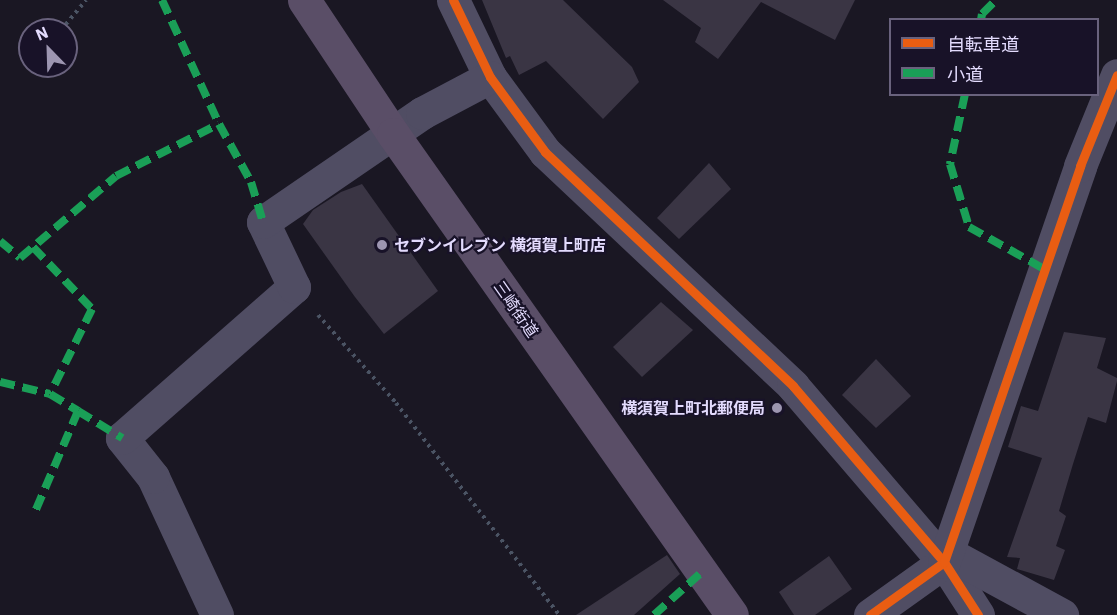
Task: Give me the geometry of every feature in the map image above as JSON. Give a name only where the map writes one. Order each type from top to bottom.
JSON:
[{"type":"main road","name":"三崎街道","points":[[304,0],[393,134],[732,615]]},
{"type":"street","points":[[453,0],[490,77],[545,152],[793,386],[946,558],[978,615]]},
{"type":"street","points":[[870,615],[946,558],[1080,166],[1117,75]]},
{"type":"street","points":[[217,615],[153,477],[122,438],[294,287],[263,222],[422,113],[490,77]]},
{"type":"street","points":[[946,558],[1062,615]]},
{"type":"path","points":[[72,18],[86,0]]},
{"type":"path","points":[[294,287],[396,403],[559,615]]},
{"type":"building","points":[[482,0],[563,0],[632,67],[639,82],[603,119],[546,61],[519,75],[510,56],[506,58]]},
{"type":"building","points":[[663,0],[855,0],[835,40],[761,2],[718,59],[695,42],[701,28]]},
{"type":"building","points":[[709,163],[731,189],[679,239],[657,218]]},
{"type":"building","points":[[362,184],[438,291],[384,334],[303,224],[313,210],[341,192]]},
{"type":"building","points":[[661,302],[693,330],[642,377],[613,347]]},
{"type":"building","points":[[1064,332],[1106,338],[1097,368],[1117,378],[1117,381],[1106,423],[1088,417],[1073,464],[1059,511],[1066,516],[1056,546],[1065,550],[1054,580],[1017,569],[1020,558],[1007,557],[1042,458],[1008,447],[1021,406],[1038,411]]},
{"type":"building","points":[[876,359],[911,396],[876,428],[842,395]]},
{"type":"building","points":[[667,555],[680,574],[634,615],[576,615]]},
{"type":"building","points":[[829,556],[852,589],[815,615],[794,615],[779,592]]},
{"type":"marked path","points":[[162,0],[219,124],[251,182],[263,222]]},
{"type":"marked path","points":[[981,18],[982,14],[996,0]]},
{"type":"marked path","points":[[965,96],[950,164],[969,227],[1044,269]]},
{"type":"marked path","points":[[0,241],[20,258],[116,176],[219,124]]},
{"type":"marked path","points":[[33,247],[92,309],[50,394]]},
{"type":"marked path","points":[[0,382],[50,394],[78,411],[34,514]]},
{"type":"marked path","points":[[78,411],[122,438]]},
{"type":"marked path","points":[[654,615],[702,572]]},
{"type":"cycle path","points":[[453,0],[490,77],[545,152],[793,386],[944,562],[978,615]]},
{"type":"cycle path","points":[[870,615],[944,562],[1080,166],[1117,75]]},
{"type":"place","name":"セブンイレブン 横須賀上町店","points":[[382,245]]},
{"type":"place","name":"横須賀上町北郵便局","points":[[777,408]]}]
